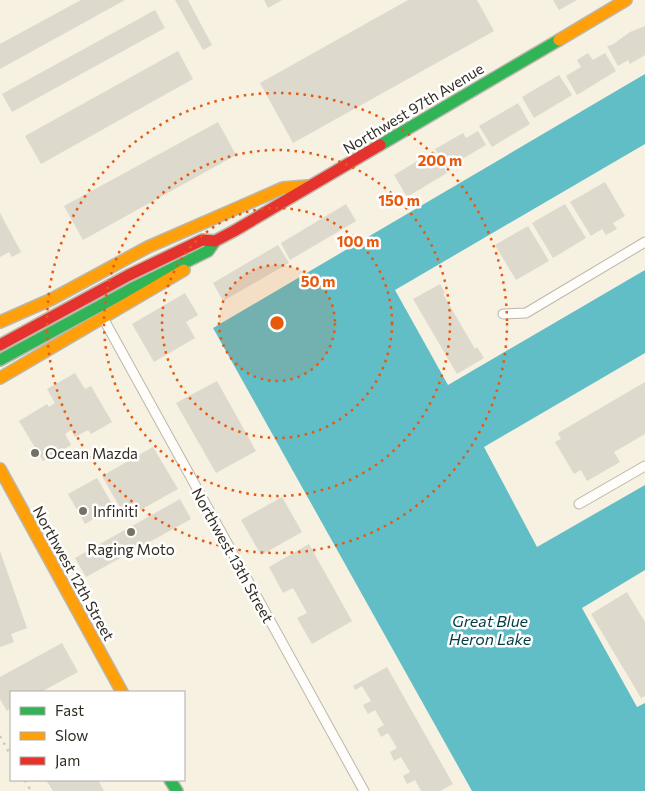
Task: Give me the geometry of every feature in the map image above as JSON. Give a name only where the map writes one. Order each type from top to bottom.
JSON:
[{"type":"street","name":"Northwest 97th Avenue","points":[[0,360],[52,334],[131,289],[208,251],[215,241],[312,186],[626,0]]},
{"type":"street","points":[[0,322],[52,299],[136,252],[283,188],[312,186]]},
{"type":"street","name":"Northwest 97th Avenue","points":[[0,345],[128,274],[202,240],[215,241]]},
{"type":"street","points":[[503,314],[526,313],[645,242]]},
{"type":"street","points":[[0,378],[187,269],[195,258]]},
{"type":"street","name":"Northwest 13th Street","points":[[103,318],[364,791]]},
{"type":"street","points":[[579,504],[645,466]]},
{"type":"street","name":"Northwest 12th Street","points":[[0,469],[121,691]]},
{"type":"water","name":"Great Blue Heron Lake","points":[[645,74],[645,144],[395,290],[448,385],[645,270],[645,353],[484,447],[537,547],[645,485],[645,570],[582,608],[637,707],[645,703],[645,791],[472,791],[213,328]]},
{"type":"building","points":[[81,0],[125,0],[0,69],[0,44]]},
{"type":"building","points":[[175,0],[188,0],[212,45],[203,50]]},
{"type":"building","points":[[264,0],[282,0],[268,8]]},
{"type":"building","points":[[408,0],[477,0],[494,31],[293,143],[260,83]]},
{"type":"building","points":[[553,0],[577,0],[559,10]]},
{"type":"building","points":[[155,10],[165,28],[12,112],[2,94]]},
{"type":"building","points":[[645,26],[645,55],[630,64],[628,60],[618,66],[607,46],[612,45],[630,32]]},
{"type":"building","points":[[178,51],[193,79],[41,164],[25,136]]},
{"type":"building","points":[[588,53],[593,60],[605,53],[616,71],[577,95],[566,76],[581,67],[577,60]]},
{"type":"building","points":[[559,75],[572,95],[534,118],[522,97]]},
{"type":"building","points":[[518,103],[530,124],[492,147],[479,126]]},
{"type":"building","points":[[218,122],[236,155],[83,240],[64,206]]},
{"type":"building","points":[[478,131],[486,145],[447,168],[435,149],[463,133],[466,138]]},
{"type":"building","points":[[434,151],[447,173],[407,197],[394,175]]},
{"type":"building","points":[[605,182],[625,216],[613,223],[617,229],[606,235],[602,229],[591,236],[570,202]]},
{"type":"building","points":[[346,204],[356,221],[290,260],[281,243]]},
{"type":"building","points":[[565,204],[586,238],[553,258],[532,223]]},
{"type":"building","points":[[0,213],[21,252],[12,257],[9,252],[0,257]]},
{"type":"building","points":[[528,226],[549,261],[516,280],[495,245]]},
{"type":"building","points":[[278,245],[289,263],[223,301],[213,283]]},
{"type":"building","points":[[440,284],[445,293],[443,294],[475,349],[477,347],[484,358],[457,374],[413,299]]},
{"type":"building","points":[[185,293],[198,315],[186,322],[195,338],[154,362],[132,324]]},
{"type":"building","points":[[75,373],[85,389],[91,386],[112,422],[91,434],[88,430],[75,437],[71,430],[65,434],[71,445],[43,461],[19,421],[47,404],[49,407],[55,403],[47,389]]},
{"type":"building","points":[[217,381],[256,451],[216,473],[176,403]]},
{"type":"building","points":[[645,382],[645,434],[614,452],[620,462],[587,481],[581,470],[574,474],[555,442],[561,439],[558,433]]},
{"type":"building","points":[[153,447],[178,489],[126,518],[102,476]]},
{"type":"building","points":[[97,478],[114,507],[85,524],[68,494]]},
{"type":"building","points":[[282,497],[302,532],[261,555],[241,520]]},
{"type":"building","points":[[180,499],[191,519],[86,577],[75,558]]},
{"type":"building","points":[[309,544],[352,621],[312,644],[297,618],[307,613],[293,588],[283,593],[269,567]]},
{"type":"building","points":[[0,551],[27,628],[11,634],[14,642],[0,647]]},
{"type":"building","points":[[627,592],[645,622],[645,696],[641,698],[591,614]]},
{"type":"building","points":[[62,643],[78,672],[43,691],[10,691],[10,709],[7,711],[0,699],[0,677]]},
{"type":"building","points":[[387,667],[453,784],[440,791],[421,791],[415,780],[407,784],[403,776],[410,772],[401,757],[394,761],[390,752],[397,748],[388,733],[381,737],[377,729],[384,725],[375,710],[368,714],[363,705],[371,701],[362,686],[355,690],[353,686]]},
{"type":"building","points":[[47,781],[99,781],[104,791],[53,791]]},
{"type":"railway","points":[[0,736],[10,754]]},
{"type":"railway","points":[[26,781],[31,791]]},
{"type":"traffic: fast","points":[[380,145],[559,40]]},
{"type":"traffic: fast","points":[[0,360],[131,289],[208,251],[215,241]]},
{"type":"traffic: fast","points":[[171,781],[177,791]]},
{"type":"traffic: slow","points":[[559,40],[626,0]]},
{"type":"traffic: slow","points":[[0,322],[52,299],[148,247],[283,188],[307,186]]},
{"type":"traffic: slow","points":[[0,378],[184,270]]},
{"type":"traffic: slow","points":[[0,469],[121,691]]},
{"type":"traffic: jam","points":[[0,345],[129,275],[202,240],[215,241],[380,145]]},
{"type":"place","name":"Ocean Mazda","points":[[35,453]]},
{"type":"place","name":"Infiniti","points":[[83,511]]},
{"type":"place","name":"Raging Moto","points":[[131,532]]}]
